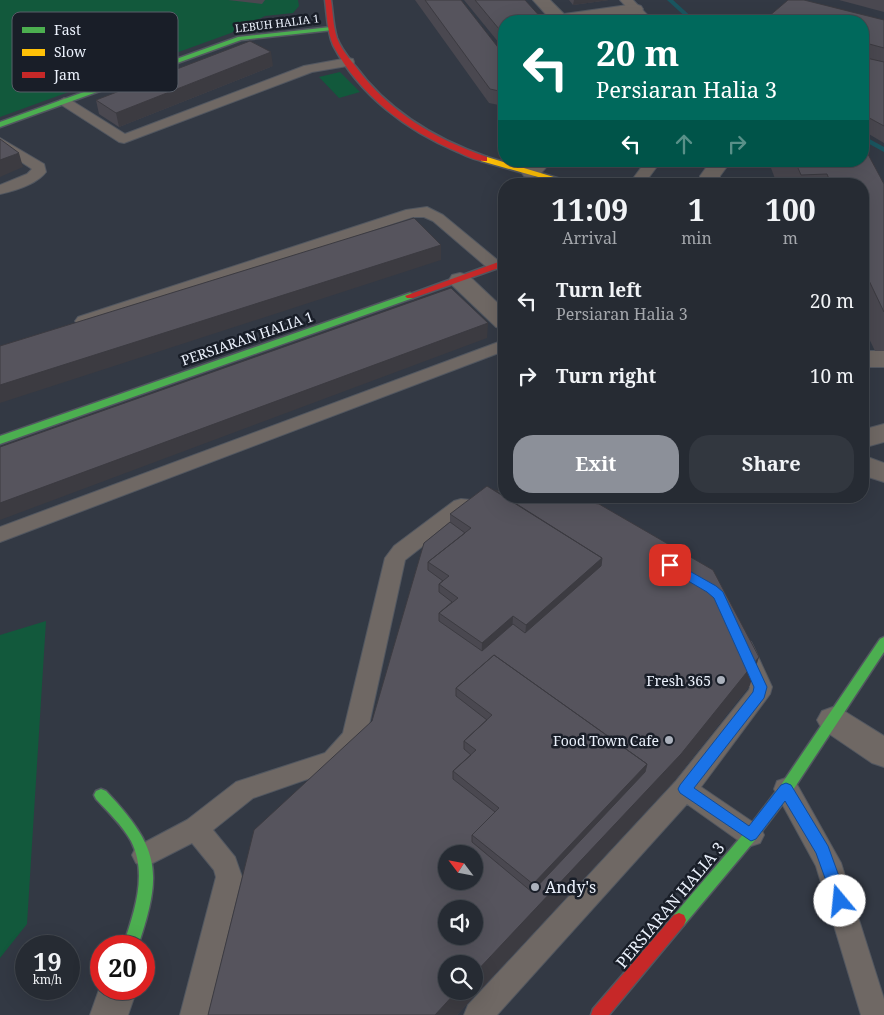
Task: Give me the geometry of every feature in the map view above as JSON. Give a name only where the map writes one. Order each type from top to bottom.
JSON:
[{"type":"street","points":[[328,0],[332,28],[338,45],[373,96],[388,109],[438,142],[466,152],[498,159]]},
{"type":"street","points":[[541,0],[555,15]]},
{"type":"street","points":[[586,15],[630,5]]},
{"type":"street","name":"LEBUH HALIA 1","points":[[178,59],[240,38],[332,28]]},
{"type":"street","name":"LEBUH HALIA 1","points":[[0,126],[91,92]]},
{"type":"street","points":[[536,167],[560,178]]},
{"type":"street","points":[[710,178],[717,167]]},
{"type":"street","name":"PERSIARAN HALIA 1","points":[[0,440],[498,265]]},
{"type":"street","points":[[460,280],[498,316]]},
{"type":"street","points":[[869,359],[884,359]]},
{"type":"street","points":[[869,437],[884,433]]},
{"type":"street","points":[[869,467],[884,473]]},
{"type":"street","name":"PERSIARAN HALIA 3","points":[[599,1015],[751,835],[786,789],[884,642]]},
{"type":"street","points":[[833,720],[884,753]]},
{"type":"street","points":[[101,795],[135,836],[145,855],[148,876],[144,906],[135,935]]},
{"type":"street","points":[[109,1015],[114,1000]]},
{"type":"lane","points":[[630,5],[641,15]]},
{"type":"lane","points":[[64,102],[124,139],[309,69],[348,62]]},
{"type":"lane","points":[[0,142],[40,168],[39,172],[32,178],[0,190]]},
{"type":"lane","points":[[641,178],[649,167]]},
{"type":"lane","points":[[72,324],[411,213],[427,212],[438,218],[498,264]]},
{"type":"lane","points":[[0,535],[498,347]]},
{"type":"lane","points":[[145,855],[196,828],[245,790],[333,760],[351,742],[395,558],[401,551],[461,506],[494,508]]},
{"type":"lane","points":[[478,1015],[685,789],[759,694],[761,687],[734,629]]},
{"type":"lane","points":[[685,789],[751,835]]},
{"type":"lane","points":[[786,789],[828,863],[875,1015]]},
{"type":"lane","points":[[194,1015],[228,877],[226,865],[196,828]]},
{"type":"green space","points":[[0,0],[298,0],[299,6],[293,13],[265,16],[231,33],[178,52],[178,12],[12,12],[12,92],[69,92],[0,117]]},
{"type":"green space","points":[[340,72],[360,92],[339,98],[319,77]]},
{"type":"green space","points":[[46,621],[27,924],[18,935],[15,935],[15,939],[0,958],[0,635]]},
{"type":"building","points":[[425,0],[461,0],[498,47],[498,91],[490,89]]},
{"type":"building","points":[[475,0],[525,0],[539,15],[498,15],[498,28]]},
{"type":"building","points":[[788,0],[804,0],[864,15],[770,15]]},
{"type":"building","points":[[869,16],[884,20],[884,48],[869,44]]},
{"type":"building","points":[[250,41],[271,52],[178,89],[178,69]]},
{"type":"building","points":[[869,59],[884,62],[884,126],[869,118]]},
{"type":"building","points":[[117,92],[169,92],[116,113],[96,100]]},
{"type":"building","points":[[0,139],[19,153],[0,160]]},
{"type":"building","points":[[869,156],[884,184],[884,312],[869,281],[869,178],[829,178],[827,174],[801,175],[798,167],[869,167]]},
{"type":"building","points":[[414,218],[441,245],[0,385],[0,346]]},
{"type":"building","points":[[451,288],[488,323],[0,503],[0,447]]},
{"type":"building","points":[[487,486],[498,493],[498,503],[514,503],[602,558],[526,625],[513,616],[482,643],[439,613],[458,598],[439,584],[449,576],[428,562],[471,528],[450,514]]},
{"type":"building","points":[[515,503],[592,503],[599,504],[713,570],[759,657],[681,754],[483,964],[483,955],[438,955],[438,1000],[449,1000],[435,1015],[208,1015],[254,830],[372,721],[424,543],[450,522],[465,533],[428,562],[428,570],[443,581],[439,584],[439,592],[452,602],[439,613],[439,621],[482,651],[513,624],[525,633],[601,566],[602,558]],"holes":[[[494,655],[647,764],[645,772],[532,892],[483,851],[483,890],[438,890],[438,845],[476,845],[472,842],[472,835],[495,812],[453,779],[453,771],[471,755],[464,749],[464,741],[487,720],[456,696],[456,688]]]},
{"type":"building","points":[[494,655],[647,764],[533,884],[472,835],[499,808],[453,771],[476,750],[464,741],[492,715],[456,688]]},
{"type":"waterway","points":[[670,0],[686,15]]},
{"type":"waterway","points":[[869,141],[884,150]]},
{"type":"traffic: fast","points":[[178,60],[240,38],[331,29]]},
{"type":"traffic: fast","points":[[0,125],[91,92]]},
{"type":"traffic: fast","points":[[0,440],[410,296]]},
{"type":"traffic: fast","points":[[679,920],[751,835],[786,789],[884,642]]},
{"type":"traffic: fast","points":[[101,795],[132,831],[142,850],[145,864],[146,891],[135,935]]},
{"type":"traffic: slow","points":[[484,159],[498,163]]},
{"type":"traffic: slow","points":[[512,167],[552,178]]},
{"type":"traffic: jam","points":[[328,0],[336,43],[356,73],[382,102],[397,115],[430,136],[447,145],[484,159]]},
{"type":"traffic: jam","points":[[410,296],[498,265]]},
{"type":"traffic: jam","points":[[599,1015],[679,920]]},
{"type":"place","name":"Fresh 365","points":[[721,680]]},
{"type":"place","name":"Food Town Cafe","points":[[669,740]]},
{"type":"place","name":"Andy's","points":[[535,887]]},
{"type":"route","points":[[670,565],[712,589],[718,596],[761,687],[759,694],[685,789],[751,835],[786,789],[822,850],[840,901]]}]
